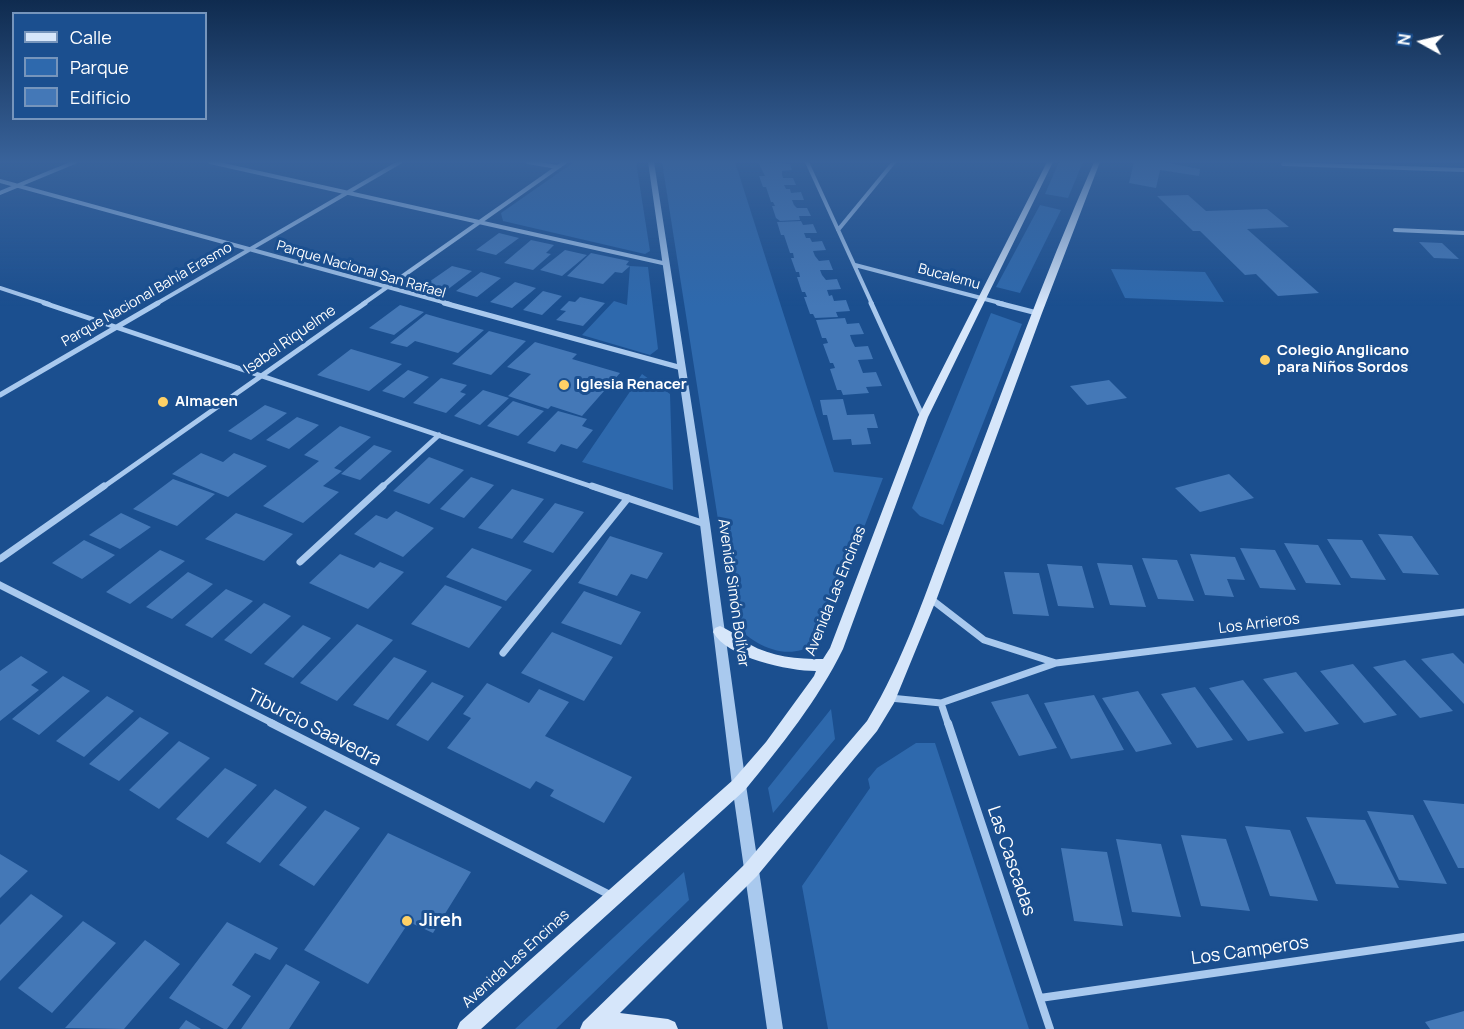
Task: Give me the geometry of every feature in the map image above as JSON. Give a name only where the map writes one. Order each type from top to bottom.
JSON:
[{"type":"main road","name":"Avenida Las Encinas","points":[[466,1029],[739,785],[771,747],[828,665],[845,628],[923,417],[1026,210]]},
{"type":"main road","points":[[593,1026],[752,870],[858,745],[889,698],[930,598],[1078,210]]},
{"type":"main road","points":[[720,632],[747,649],[778,662],[790,665],[828,665]]},
{"type":"main road","points":[[593,1026],[624,1022],[668,1029]]},
{"type":"street","name":"Parque Nacional San Rafael","points":[[106,210],[682,368]]},
{"type":"street","name":"Parque Nacional Bahía Erasmo","points":[[0,395],[316,210]]},
{"type":"street","points":[[427,210],[667,264]]},
{"type":"street","name":"Isabel Riquelme","points":[[0,559],[496,210]]},
{"type":"street","name":"Avenida Simón Bolívar","points":[[659,210],[775,1029]]},
{"type":"street","points":[[829,210],[923,417]]},
{"type":"street","points":[[838,230],[854,210]]},
{"type":"street","points":[[1395,230],[1464,233]]},
{"type":"street","name":"Bucalemu","points":[[855,265],[1037,313]]},
{"type":"street","points":[[0,288],[705,524]]},
{"type":"street","points":[[300,562],[439,435]]},
{"type":"street","points":[[503,653],[628,498]]},
{"type":"street","name":"Tiburcio Saavedra","points":[[0,585],[614,897]]},
{"type":"street","name":"Los Arrieros","points":[[930,598],[984,640],[1056,663]]},
{"type":"street","name":"Los Arrieros","points":[[889,698],[941,703],[1056,663],[1464,612]]},
{"type":"street","name":"Las Cascadas","points":[[941,703],[1050,1029]]},
{"type":"street","name":"Los Camperos","points":[[1040,998],[1464,937]]},
{"type":"green space","points":[[505,210],[644,210],[650,251],[645,254],[503,221],[501,213]]},
{"type":"green space","points":[[670,210],[750,210],[834,472],[883,478],[825,629],[813,644],[792,652],[770,648],[749,637],[734,622]]},
{"type":"green space","points":[[1037,210],[1061,210],[1020,293],[996,287]]},
{"type":"green space","points":[[630,266],[648,267],[658,349],[650,355],[582,335],[614,301],[627,305]]},
{"type":"green space","points":[[1111,269],[1205,272],[1224,302],[1125,298]]},
{"type":"green space","points":[[991,313],[1022,324],[943,525],[920,516],[912,508]]},
{"type":"green space","points":[[642,374],[670,394],[673,490],[582,462]]},
{"type":"green space","points":[[831,709],[835,739],[773,813],[768,788]]},
{"type":"green space","points":[[916,743],[935,743],[1029,1029],[828,1029],[802,886],[870,788],[868,779],[877,768]]},
{"type":"green space","points":[[684,872],[689,900],[556,1029],[515,1029]]},
{"type":"building","points":[[773,210],[808,210],[811,216],[799,216],[800,220],[780,221],[776,218]]},
{"type":"building","points":[[1171,210],[1268,210],[1289,227],[1247,229],[1319,293],[1278,296],[1256,274],[1245,275],[1200,231],[1193,231]]},
{"type":"building","points":[[801,221],[803,225],[813,224],[817,233],[804,233],[806,238],[810,238],[812,242],[822,241],[826,250],[813,251],[819,261],[829,260],[833,270],[820,270],[822,275],[826,280],[837,279],[841,289],[827,290],[829,296],[832,295],[834,301],[846,300],[850,311],[836,312],[838,317],[815,318],[813,314],[810,314],[804,297],[807,297],[805,292],[802,292],[797,277],[800,277],[799,272],[796,272],[791,258],[794,258],[793,253],[790,253],[777,222]]},
{"type":"building","points":[[499,233],[519,238],[496,255],[476,250]]},
{"type":"building","points":[[531,240],[554,245],[546,253],[551,254],[533,270],[504,263]]},
{"type":"building","points":[[1419,242],[1442,243],[1459,259],[1434,258]]},
{"type":"building","points":[[565,250],[587,255],[562,276],[540,270]]},
{"type":"building","points":[[591,253],[629,261],[626,265],[630,266],[622,273],[615,272],[603,284],[567,276]]},
{"type":"building","points":[[452,266],[472,271],[447,290],[426,284]]},
{"type":"building","points":[[481,272],[501,278],[477,297],[456,291]]},
{"type":"building","points":[[515,282],[536,288],[512,308],[490,302]]},
{"type":"building","points":[[543,291],[562,296],[542,315],[523,310]]},
{"type":"building","points":[[580,297],[605,303],[583,326],[556,320],[566,311],[560,310],[569,301],[575,302]]},
{"type":"building","points":[[400,305],[424,312],[394,335],[369,328]]},
{"type":"building","points":[[426,314],[484,330],[458,353],[415,341],[407,347],[390,343]]},
{"type":"building","points":[[845,318],[847,324],[859,323],[864,334],[850,335],[852,341],[855,347],[868,346],[873,359],[858,360],[863,373],[876,372],[882,386],[866,387],[869,393],[843,395],[841,390],[837,390],[830,369],[835,368],[833,363],[830,363],[823,344],[828,343],[826,338],[822,338],[816,320]]},
{"type":"building","points":[[489,331],[526,341],[491,375],[452,364]]},
{"type":"building","name":"Iglesia Renacer","points":[[535,342],[577,354],[572,359],[620,373],[582,416],[551,406],[548,409],[508,396],[531,374],[507,367]]},
{"type":"building","points":[[351,349],[402,364],[369,391],[317,375]]},
{"type":"building","points":[[408,370],[429,377],[404,398],[382,391]]},
{"type":"building","points":[[441,378],[467,385],[460,392],[466,394],[446,413],[413,403]]},
{"type":"building","points":[[1109,380],[1127,398],[1087,405],[1070,386]]},
{"type":"building","points":[[483,390],[509,398],[480,425],[454,416]]},
{"type":"building","points":[[843,399],[847,415],[874,414],[878,428],[867,428],[871,444],[852,445],[851,439],[833,440],[827,415],[823,415],[820,400]]},
{"type":"building","points":[[513,401],[544,411],[518,436],[487,426]]},
{"type":"building","points":[[265,405],[287,413],[251,440],[228,431]]},
{"type":"building","points":[[558,411],[587,419],[582,426],[593,430],[577,449],[561,444],[555,452],[527,443]]},
{"type":"building","points":[[297,417],[319,425],[289,449],[266,440]]},
{"type":"building","points":[[340,426],[371,437],[334,468],[342,471],[323,486],[339,492],[303,523],[263,506],[319,461],[304,455]]},
{"type":"building","points":[[374,445],[392,451],[360,480],[341,474]]},
{"type":"building","points":[[201,453],[223,462],[234,453],[267,466],[228,497],[172,474]]},
{"type":"building","points":[[429,457],[464,470],[429,504],[393,491]]},
{"type":"building","points":[[1229,474],[1254,498],[1200,512],[1175,488]]},
{"type":"building","points":[[471,477],[494,485],[464,518],[440,509]]},
{"type":"building","points":[[173,479],[215,494],[177,526],[133,509]]},
{"type":"building","points":[[512,489],[544,499],[512,539],[478,528]]},
{"type":"building","points":[[555,503],[584,512],[553,553],[523,542]]},
{"type":"building","points":[[396,511],[434,528],[403,557],[354,534],[376,515],[387,519]]},
{"type":"building","points":[[121,513],[151,527],[120,549],[89,535]]},
{"type":"building","points":[[236,513],[293,534],[264,561],[205,539]]},
{"type":"building","points":[[1378,534],[1412,536],[1439,575],[1403,573]]},
{"type":"building","points":[[610,536],[663,553],[647,579],[631,574],[617,596],[578,583]]},
{"type":"building","points":[[1327,539],[1362,540],[1386,580],[1351,578]]},
{"type":"building","points":[[84,540],[115,555],[82,579],[52,563]]},
{"type":"building","points":[[1284,543],[1318,545],[1341,585],[1306,583]]},
{"type":"building","points":[[472,548],[532,570],[506,601],[446,577]]},
{"type":"building","points":[[1240,548],[1275,550],[1296,590],[1260,588]]},
{"type":"building","points":[[160,550],[185,561],[130,604],[106,592]]},
{"type":"building","points":[[340,554],[374,568],[380,562],[404,572],[368,609],[309,583]]},
{"type":"building","points":[[1190,554],[1235,557],[1245,580],[1227,579],[1234,597],[1205,595]]},
{"type":"building","points":[[1142,558],[1177,560],[1194,601],[1158,599]]},
{"type":"building","points":[[1097,563],[1132,565],[1146,607],[1110,605]]},
{"type":"building","points":[[1047,564],[1082,566],[1094,608],[1058,606]]},
{"type":"building","points":[[188,572],[213,584],[172,619],[146,607]]},
{"type":"building","points":[[1004,572],[1039,573],[1049,616],[1013,614]]},
{"type":"building","points":[[445,585],[502,607],[469,648],[411,624]]},
{"type":"building","points":[[226,589],[253,601],[212,638],[185,625]]},
{"type":"building","points":[[584,591],[641,612],[621,645],[561,623]]},
{"type":"building","points":[[264,603],[291,616],[251,654],[224,640]]},
{"type":"building","points":[[357,624],[393,640],[337,701],[300,683]]},
{"type":"building","points":[[303,625],[331,638],[293,678],[264,664]]},
{"type":"building","points":[[552,632],[613,657],[584,701],[521,673]]},
{"type":"building","points":[[1453,653],[1464,664],[1464,704],[1421,659]]},
{"type":"building","points":[[21,656],[48,672],[31,685],[39,690],[0,721],[0,671]]},
{"type":"building","points":[[394,657],[427,671],[388,720],[353,705]]},
{"type":"building","points":[[1405,660],[1453,711],[1420,718],[1373,667]]},
{"type":"building","points":[[1353,664],[1397,715],[1364,723],[1320,671]]},
{"type":"building","points":[[1296,672],[1339,724],[1305,732],[1263,679]]},
{"type":"building","points":[[63,676],[90,691],[39,735],[12,719]]},
{"type":"building","points":[[1243,680],[1284,733],[1248,741],[1209,688]]},
{"type":"building","points":[[432,682],[464,696],[428,741],[396,725]]},
{"type":"building","points":[[487,683],[529,703],[539,689],[569,702],[545,736],[632,777],[604,823],[550,796],[554,790],[536,781],[530,789],[447,748],[471,718],[463,714]]},
{"type":"building","points":[[1195,687],[1233,740],[1197,748],[1161,694]]},
{"type":"building","points":[[1138,691],[1172,744],[1136,752],[1102,698]]},
{"type":"building","points":[[1028,694],[1057,748],[1019,756],[991,702]]},
{"type":"building","points":[[1094,695],[1124,750],[1071,759],[1044,703]]},
{"type":"building","points":[[107,696],[134,711],[84,757],[56,741]]},
{"type":"building","points":[[140,717],[169,733],[119,781],[89,764]]},
{"type":"building","points":[[179,741],[210,758],[159,809],[129,790]]},
{"type":"building","points":[[225,768],[257,785],[208,838],[176,819]]},
{"type":"building","points":[[275,789],[307,807],[260,863],[226,843]]},
{"type":"building","points":[[1423,800],[1464,804],[1464,868],[1458,868]]},
{"type":"building","points":[[325,810],[360,828],[314,886],[279,865]]},
{"type":"building","points":[[1367,811],[1413,815],[1447,884],[1399,880]]},
{"type":"building","points":[[1306,817],[1365,820],[1399,888],[1336,884]]},
{"type":"building","points":[[1245,826],[1290,830],[1318,901],[1270,896]]},
{"type":"building","points":[[388,833],[471,872],[433,933],[409,922],[368,984],[304,950]]},
{"type":"building","points":[[1181,835],[1226,839],[1250,911],[1201,906]]},
{"type":"building","points":[[1116,839],[1161,844],[1181,917],[1132,912]]},
{"type":"building","points":[[1061,848],[1107,852],[1123,926],[1074,921]]},
{"type":"building","points":[[0,854],[28,871],[0,898]]},
{"type":"building","points":[[31,894],[63,916],[0,981],[0,925]]},
{"type":"building","points":[[83,921],[116,943],[52,1013],[18,988]]},
{"type":"building","points":[[227,922],[278,948],[270,960],[255,953],[232,985],[251,996],[227,1029],[224,1029],[169,998]]},
{"type":"building","points":[[145,940],[180,964],[124,1029],[65,1028]]},
{"type":"building","points":[[286,964],[320,982],[289,1029],[241,1029]]},
{"type":"building","points":[[1464,1011],[1464,1029],[1430,1029],[1425,1022]]},
{"type":"building","points":[[186,1020],[201,1029],[179,1029]]},
{"type":"place","name":"Colegio Anglicano para Niños Sordos","points":[[1265,360]]},
{"type":"place","name":"Iglesia Renacer","points":[[564,385]]},
{"type":"place","name":"Almacen","points":[[163,402]]},
{"type":"place","name":"Jireh","points":[[407,921]]}]
